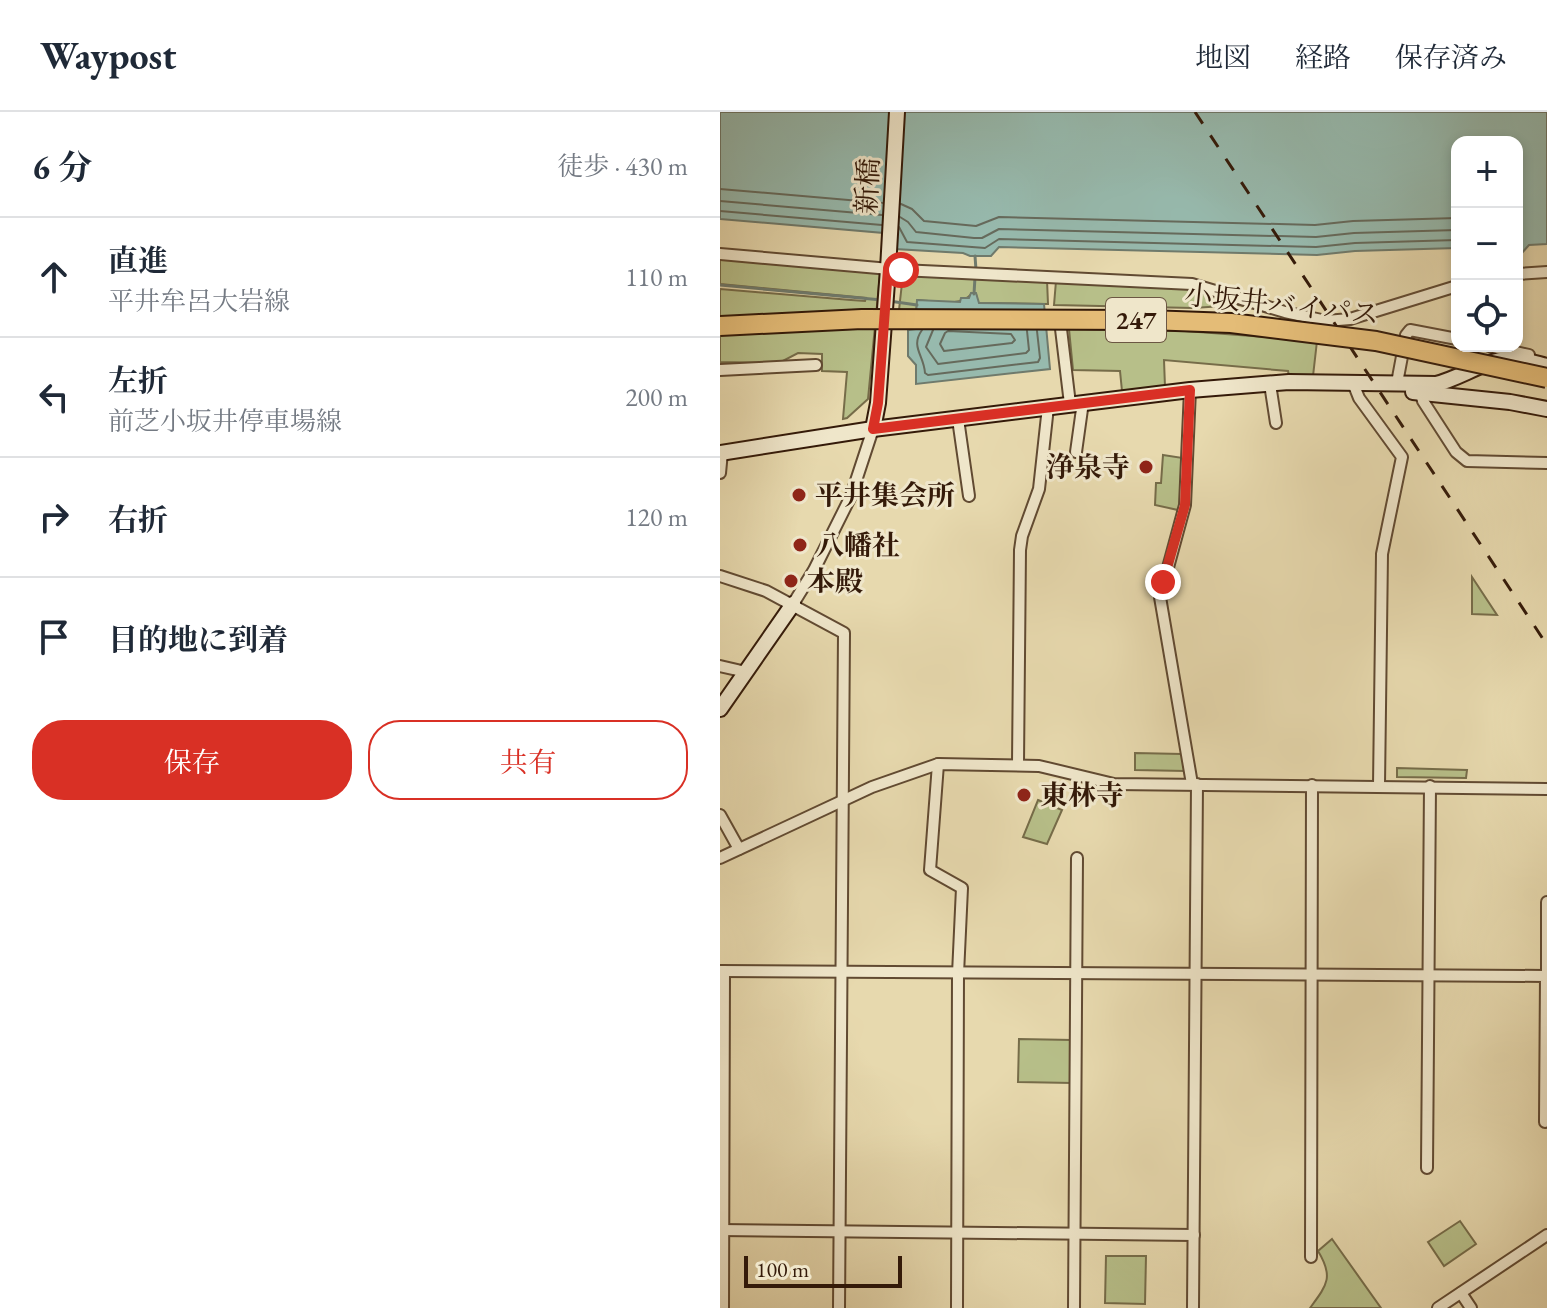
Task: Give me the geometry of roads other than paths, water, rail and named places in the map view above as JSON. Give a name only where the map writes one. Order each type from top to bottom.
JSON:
[{"type":"highway","name":"小坂井バイパス","points":[[720,326],[862,319],[1231,323],[1401,345],[1547,378]]},
{"type":"main road","name":"新橋","points":[[873,429],[878,403],[897,112]]},
{"type":"main road","points":[[721,452],[873,429],[1190,390],[1270,384],[1436,384],[1496,360],[1512,358],[1547,366]]},
{"type":"main road","points":[[1353,383],[1547,409]]},
{"type":"main road","points":[[720,709],[793,604]]},
{"type":"street","points":[[720,254],[1192,284],[1326,321],[1350,319],[1451,288]]},
{"type":"street","points":[[1523,274],[1547,272]]},
{"type":"street","points":[[1061,329],[1077,403],[1076,452]]},
{"type":"street","points":[[1397,383],[1406,335],[1410,330],[1451,338]]},
{"type":"street","points":[[1516,352],[1547,359]]},
{"type":"street","points":[[720,370],[816,365]]},
{"type":"street","points":[[1353,383],[1359,398],[1402,457],[1382,554],[1379,785]]},
{"type":"street","points":[[1270,384],[1276,423]]},
{"type":"street","points":[[1190,390],[1185,505],[1160,597],[1195,784],[1193,1308]]},
{"type":"street","points":[[1421,393],[1456,452],[1467,461],[1547,463]]},
{"type":"street","points":[[1018,763],[1020,550],[1039,489],[1048,407]]},
{"type":"street","points":[[958,419],[969,496]]},
{"type":"street","points":[[793,604],[814,570],[851,496],[873,429]]},
{"type":"street","points":[[720,473],[721,452]]},
{"type":"street","points":[[720,576],[766,591],[844,633],[839,1308]]},
{"type":"street","points":[[720,666],[746,672]]},
{"type":"street","points":[[720,858],[872,787],[938,764],[1018,763],[1102,782],[1547,789]]},
{"type":"street","points":[[938,764],[930,870],[962,888],[958,974],[957,1308]]},
{"type":"street","points":[[1311,1257],[1312,785]]},
{"type":"street","points":[[1427,1168],[1430,786]]},
{"type":"street","points":[[720,815],[739,849]]},
{"type":"street","points":[[1074,1308],[1077,858]]},
{"type":"street","points":[[1545,1122],[1547,902]]},
{"type":"street","points":[[723,1308],[722,971],[1547,976]]},
{"type":"street","points":[[722,1230],[1194,1235]]},
{"type":"street","points":[[1438,1308],[1547,1235]]},
{"type":"street","points":[[1461,1293],[1471,1308]]},
{"type":"water","points":[[720,112],[1547,112],[1547,244],[1529,245],[1523,252],[1523,136],[1451,136],[1451,248],[1317,255],[999,247],[991,256],[970,256],[895,249],[895,234],[720,219]]},
{"type":"water","points":[[971,293],[976,293],[979,303],[1044,304],[1050,369],[916,384],[916,365],[908,356],[908,330],[915,329],[917,300],[960,302],[961,298],[969,298]]},
{"type":"waterway","points":[[975,256],[976,270]]},
{"type":"waterway","points":[[974,294],[975,277]]},
{"type":"waterway","points":[[720,285],[882,300]]},
{"type":"waterway","points":[[889,301],[917,305]]},
{"type":"railway","points":[[1195,112],[1547,645]]},
{"type":"place","name":"浄泉寺","points":[[1146,467]]},
{"type":"place","name":"平井集会所","points":[[799,495]]},
{"type":"place","name":"八幡社","points":[[800,545]]},
{"type":"place","name":"本殿","points":[[791,581]]},
{"type":"place","name":"東林寺","points":[[1024,795]]}]
